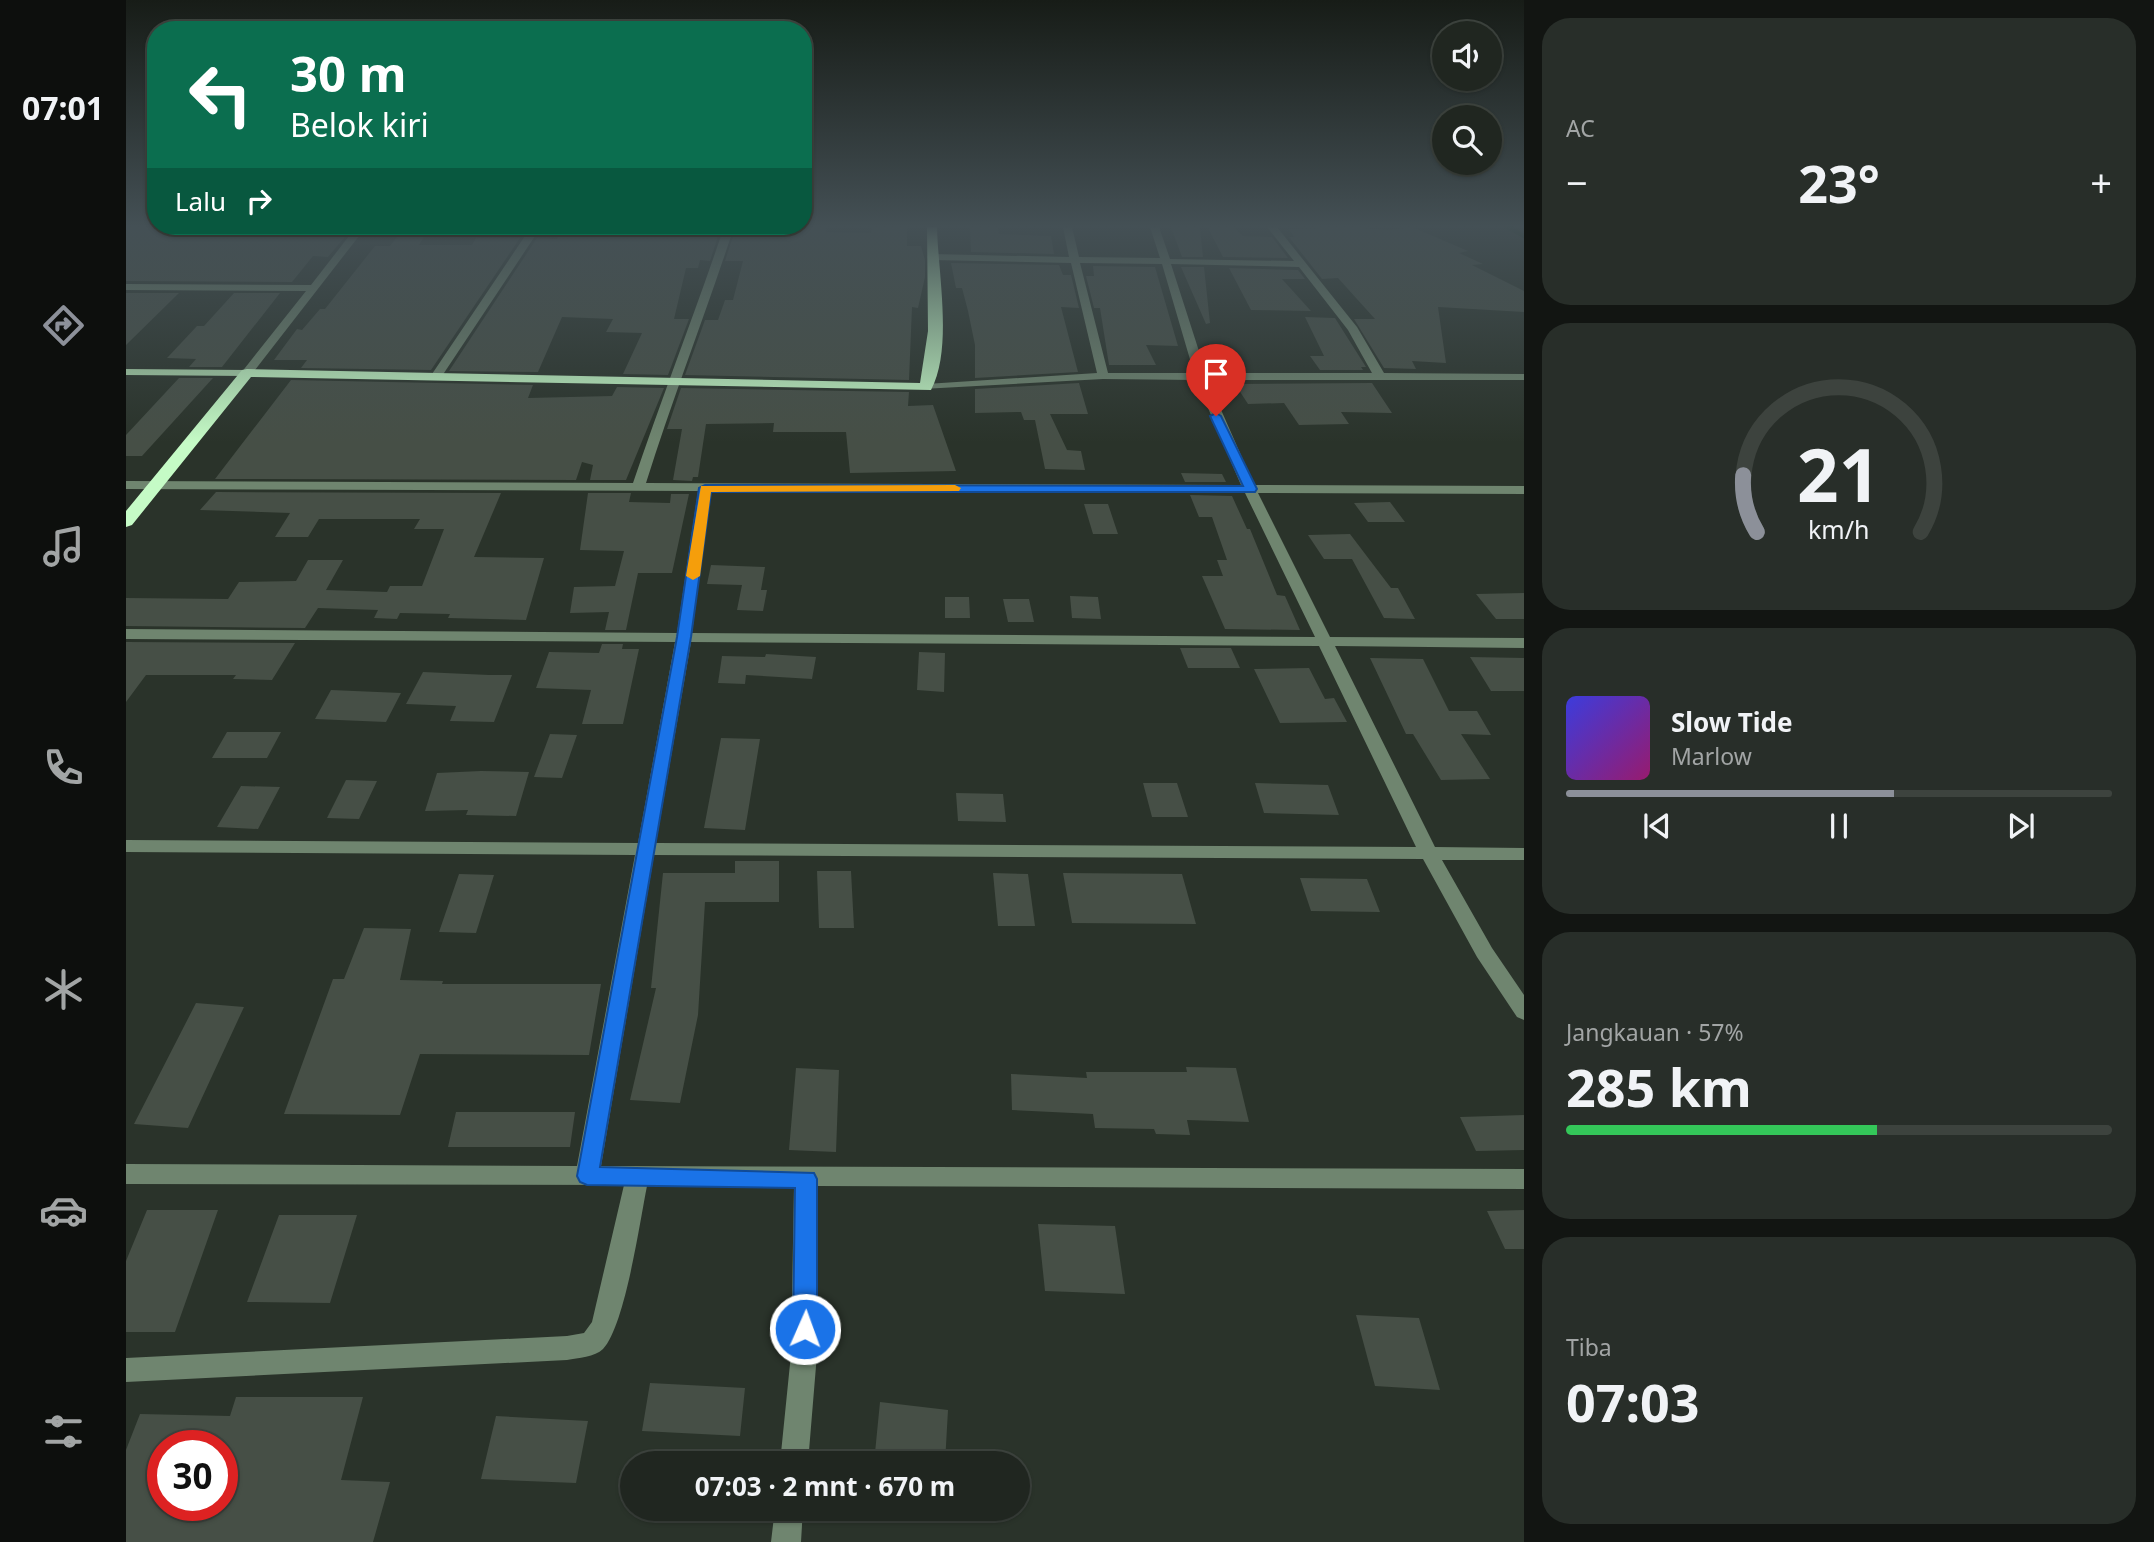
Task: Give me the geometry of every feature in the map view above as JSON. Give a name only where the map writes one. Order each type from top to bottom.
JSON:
[{"type":"highway","points":[[126,522],[247,373],[926,387],[930,378],[933,338],[933,299]]},
{"type":"main road","points":[[126,372],[247,373]]},
{"type":"street","points":[[247,373],[304,299]]},
{"type":"street","points":[[436,377],[488,299]]},
{"type":"street","points":[[638,488],[672,383],[705,299]]},
{"type":"street","points":[[1085,299],[1103,376]]},
{"type":"street","points":[[1178,299],[1216,416],[1251,489],[1429,854],[1484,953],[1524,1012]]},
{"type":"street","points":[[1330,299],[1353,329],[1379,375]]},
{"type":"street","points":[[926,387],[1103,376],[1524,377]]},
{"type":"street","points":[[126,485],[1524,490]]},
{"type":"street","points":[[587,1176],[684,637],[705,488]]},
{"type":"street","points":[[126,634],[1524,643]]},
{"type":"street","points":[[126,846],[1524,854]]},
{"type":"street","points":[[126,1174],[638,1174],[806,1179],[1524,1179]]},
{"type":"street","points":[[126,1370],[567,1348],[592,1343],[604,1328],[638,1174]]},
{"type":"street","points":[[795,1451],[804,1354],[806,1179]]},
{"type":"street","points":[[786,1542],[788,1521]]},
{"type":"building","points":[[126,299],[173,299],[126,345]]},
{"type":"building","points":[[229,299],[275,299],[222,367],[189,367],[196,359],[167,358],[197,326],[204,326]]},
{"type":"building","points":[[333,299],[479,299],[431,370],[301,368],[307,360],[274,360],[297,329],[302,330],[320,309],[325,309]]},
{"type":"building","points":[[497,299],[679,299],[674,319],[689,319],[668,375],[623,374],[642,333],[606,332],[613,319],[562,317],[538,372],[449,371]]},
{"type":"building","points":[[920,299],[918,308],[912,307],[909,380],[685,375],[705,320],[718,320],[725,300]]},
{"type":"building","points":[[965,299],[1077,299],[1079,308],[1061,307],[1078,372],[975,378],[975,345]]},
{"type":"building","points":[[1092,299],[1164,299],[1178,346],[1146,345],[1156,365],[1109,365],[1100,308],[1094,308]]},
{"type":"building","points":[[1195,299],[1207,299],[1210,323],[1206,324]]},
{"type":"building","points":[[1245,299],[1300,299],[1311,311],[1251,310]]},
{"type":"building","points":[[1357,299],[1524,299],[1524,312],[1438,307],[1446,363],[1412,361],[1416,369],[1384,368],[1354,319],[1375,319]]},
{"type":"building","points":[[1305,317],[1335,318],[1366,367],[1361,367],[1363,370],[1320,370],[1310,356],[1324,356]]},
{"type":"building","points":[[179,378],[213,378],[142,456],[126,456],[126,435]]},
{"type":"building","points":[[291,380],[533,385],[528,398],[612,396],[617,387],[664,388],[626,480],[590,480],[593,465],[582,462],[576,480],[215,479]]},
{"type":"building","points":[[1079,383],[1088,414],[1050,414],[1067,450],[1081,451],[1085,470],[1045,469],[1035,420],[1024,420],[1021,412],[975,413],[975,389]]},
{"type":"building","points":[[1372,383],[1392,413],[1341,412],[1349,424],[1299,425],[1284,403],[1248,404],[1235,384]]},
{"type":"building","points":[[681,388],[909,392],[908,406],[933,405],[956,471],[850,473],[846,432],[773,432],[774,423],[706,424],[698,477],[693,477],[692,481],[673,480],[682,429],[667,429]]},
{"type":"building","points":[[1181,473],[1222,474],[1226,482],[1185,482]]},
{"type":"building","points":[[216,492],[501,493],[474,557],[544,558],[526,620],[448,618],[450,614],[400,613],[397,619],[374,618],[378,610],[318,608],[305,628],[126,626],[126,598],[228,599],[239,582],[296,581],[308,560],[343,560],[326,590],[387,592],[390,586],[422,586],[444,529],[414,529],[420,519],[319,519],[308,537],[275,537],[290,513],[200,510]]},
{"type":"building","points":[[588,493],[631,493],[629,502],[670,503],[671,494],[689,494],[672,573],[638,573],[626,630],[605,630],[609,612],[570,613],[574,587],[615,586],[624,551],[580,550]]},
{"type":"building","points":[[1190,495],[1232,496],[1247,529],[1250,529],[1277,595],[1285,596],[1300,630],[1225,629],[1202,576],[1223,576],[1217,560],[1227,560],[1212,517],[1199,517]]},
{"type":"building","points":[[1390,502],[1405,522],[1368,522],[1354,503]]},
{"type":"building","points":[[1084,504],[1108,504],[1118,534],[1093,534]]},
{"type":"building","points":[[1350,534],[1391,588],[1398,588],[1415,619],[1384,618],[1352,559],[1324,559],[1308,535]]},
{"type":"building","points":[[711,565],[765,567],[761,590],[767,590],[763,611],[737,610],[742,585],[707,584]]},
{"type":"building","points":[[1524,593],[1524,619],[1496,619],[1476,594]]},
{"type":"building","points":[[1070,596],[1098,597],[1101,619],[1072,618]]},
{"type":"building","points":[[945,597],[969,597],[970,618],[945,618]]},
{"type":"building","points":[[1003,599],[1029,599],[1034,622],[1008,622]]},
{"type":"building","points":[[126,642],[295,643],[272,680],[233,679],[236,675],[146,675],[126,702]]},
{"type":"building","points":[[602,644],[623,644],[622,649],[639,649],[623,724],[582,724],[591,690],[536,688],[549,652],[599,653]]},
{"type":"building","points":[[1180,648],[1231,648],[1240,668],[1188,668]]},
{"type":"building","points":[[919,652],[945,653],[944,692],[917,690]]},
{"type":"building","points":[[766,654],[816,657],[812,679],[746,675],[745,684],[718,683],[722,656],[765,657]]},
{"type":"building","points":[[1470,657],[1524,658],[1524,691],[1491,691]]},
{"type":"building","points":[[1370,658],[1423,659],[1449,711],[1477,711],[1491,735],[1461,734],[1490,779],[1441,780],[1413,734],[1406,734]]},
{"type":"building","points":[[1309,668],[1325,699],[1334,698],[1347,722],[1280,723],[1254,669]]},
{"type":"building","points":[[423,672],[512,675],[494,722],[450,721],[456,706],[406,704]]},
{"type":"building","points":[[331,690],[401,693],[386,722],[315,719]]},
{"type":"building","points":[[227,732],[281,732],[267,758],[212,758]]},
{"type":"building","points":[[550,734],[577,735],[562,778],[534,777]]},
{"type":"building","points":[[721,738],[760,739],[745,830],[704,828]]},
{"type":"building","points":[[529,772],[516,816],[466,815],[468,810],[425,811],[437,773]]},
{"type":"building","points":[[346,780],[377,781],[359,819],[327,818]]},
{"type":"building","points":[[1143,783],[1177,783],[1188,817],[1152,817]]},
{"type":"building","points":[[1255,783],[1328,785],[1339,815],[1264,813]]},
{"type":"building","points":[[241,786],[280,787],[258,829],[217,827]]},
{"type":"building","points":[[956,793],[1003,794],[1006,822],[958,821]]},
{"type":"building","points":[[735,861],[779,861],[779,902],[705,902],[698,1015],[680,1103],[630,1100],[656,988],[651,988],[663,873],[735,873]]},
{"type":"building","points":[[817,871],[851,871],[854,928],[819,928]]},
{"type":"building","points":[[993,873],[1028,874],[1035,926],[998,926]]},
{"type":"building","points":[[1063,873],[1182,874],[1196,924],[1072,923]]},
{"type":"building","points":[[459,874],[494,875],[476,933],[439,932]]},
{"type":"building","points":[[1300,878],[1367,879],[1380,912],[1311,911]]},
{"type":"building","points":[[364,928],[411,929],[400,980],[443,981],[442,984],[601,984],[589,1055],[420,1054],[400,1115],[284,1114],[333,979],[344,979]]},
{"type":"building","points":[[196,1003],[244,1007],[188,1128],[134,1124]]},
{"type":"building","points":[[1186,1067],[1236,1068],[1249,1122],[1187,1120],[1190,1135],[1156,1134],[1154,1129],[1095,1128],[1093,1114],[1012,1110],[1011,1074],[1087,1078],[1086,1072],[1187,1072]]},
{"type":"building","points":[[796,1068],[839,1070],[836,1152],[789,1150]]},
{"type":"building","points":[[456,1112],[575,1112],[570,1147],[448,1147]]},
{"type":"building","points":[[1524,1115],[1524,1150],[1476,1151],[1460,1117]]},
{"type":"building","points":[[147,1210],[218,1210],[175,1332],[126,1332],[126,1261]]},
{"type":"building","points":[[1524,1210],[1524,1249],[1505,1249],[1487,1211]]},
{"type":"building","points":[[279,1215],[357,1215],[330,1303],[247,1302]]},
{"type":"building","points":[[1038,1224],[1115,1226],[1125,1294],[1045,1291]]},
{"type":"building","points":[[1356,1315],[1419,1318],[1440,1390],[1375,1386]]},
{"type":"building","points":[[650,1383],[745,1388],[740,1436],[642,1431]]},
{"type":"building","points":[[236,1397],[363,1397],[341,1480],[390,1482],[373,1542],[126,1542],[126,1450],[140,1414],[230,1416]]},
{"type":"building","points":[[880,1402],[948,1410],[946,1451],[875,1451]]},
{"type":"building","points":[[496,1416],[588,1421],[576,1483],[481,1479]]},
{"type":"slow traffic","points":[[693,576],[705,488],[955,488]]},
{"type":"route","points":[[805,1329],[806,1179],[638,1174],[587,1176],[684,637],[705,488],[1251,489],[1216,416]]}]
